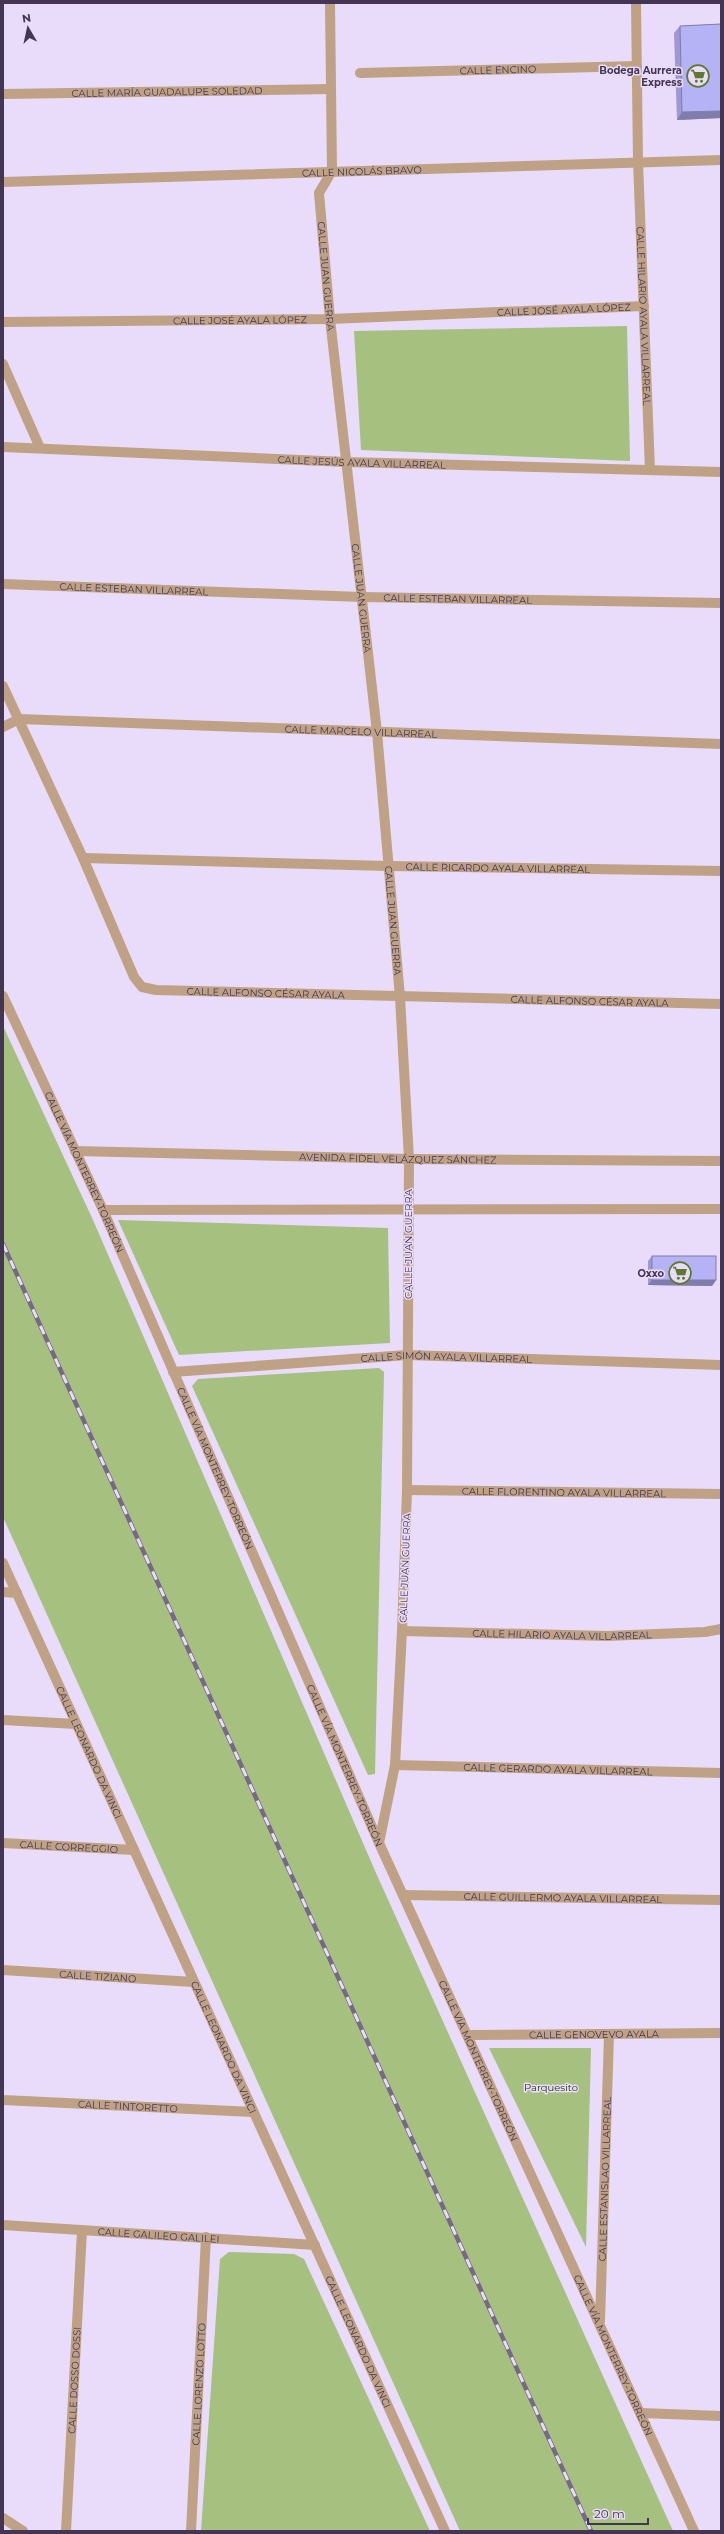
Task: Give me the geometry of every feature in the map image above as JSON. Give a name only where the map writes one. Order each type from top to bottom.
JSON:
[{"type":"street","points":[[330,3],[332,171]]},
{"type":"street","name":"CALLE HILARIO AYALA VILLARREAL","points":[[636,3],[638,162],[650,470]]},
{"type":"street","name":"CALLE ENCINO","points":[[360,73],[637,66]]},
{"type":"street","name":"CALLE MARÍA GUADALUPE SOLEDAD","points":[[3,94],[331,89]]},
{"type":"street","name":"CALLE NICOLÁS BRAVO","points":[[3,182],[721,160]]},
{"type":"street","name":"CALLE JUAN GUERRA","points":[[332,171],[318,193],[330,318],[361,597],[378,732],[400,997],[409,1159],[407,1490],[402,1631],[394,1765],[379,1843]]},
{"type":"street","name":"CALLE JOSÉ AYALA LÓPEZ","points":[[3,322],[330,318],[644,306]]},
{"type":"street","points":[[3,364],[40,448]]},
{"type":"street","name":"CALLE JESÚS AYALA VILLARREAL","points":[[3,447],[346,462],[721,472]]},
{"type":"street","name":"CALLE ESTEBAN VILLARREAL","points":[[3,584],[361,597],[721,603]]},
{"type":"street","name":"CALLE ALFONSO CÉSAR AYALA","points":[[3,686],[83,858],[134,977],[142,987],[156,990],[721,1004]]},
{"type":"street","name":"CALLE MARCELO VILLARREAL","points":[[3,727],[19,719],[721,744]]},
{"type":"street","name":"CALLE RICARDO AYALA VILLARREAL","points":[[83,858],[388,866],[721,871]]},
{"type":"street","name":"CALLE VÍA MONTERREY-TORREÓN","points":[[3,996],[102,1210],[379,1843],[405,1895],[694,2531]]},
{"type":"street","name":"AVENIDA FIDEL VELÁZQUEZ SÁNCHEZ","points":[[75,1151],[409,1159],[721,1161]]},
{"type":"street","points":[[102,1210],[409,1208],[721,1209]]},
{"type":"street","name":"CALLE SIMÓN AYALA VILLARREAL","points":[[172,1372],[407,1355],[721,1365]]},
{"type":"street","name":"CALLE FLORENTINO AYALA VILLARREAL","points":[[407,1490],[721,1494]]},
{"type":"street","name":"CALLE LEONARDO DA VINCI","points":[[3,1563],[193,1982],[445,2531]]},
{"type":"street","points":[[3,1592],[17,1593]]},
{"type":"street","name":"CALLE HILARIO AYALA VILLARREAL","points":[[402,1631],[607,1636],[705,1632],[721,1629]]},
{"type":"street","points":[[3,1720],[76,1724]]},
{"type":"street","name":"CALLE GERARDO AYALA VILLARREAL","points":[[394,1765],[721,1773]]},
{"type":"street","name":"CALLE CORREGGIO","points":[[3,1843],[134,1850]]},
{"type":"street","name":"CALLE GUILLERMO AYALA VILLARREAL","points":[[405,1895],[721,1900]]},
{"type":"street","name":"CALLE TIZIANO","points":[[3,1970],[193,1982]]},
{"type":"street","name":"CALLE GENOVEVO AYALA","points":[[468,2034],[609,2035],[721,2033]]},
{"type":"street","name":"CALLE ESTANISLAO VILLARREAL","points":[[600,2323],[609,2035]]},
{"type":"street","name":"CALLE TINTORETTO","points":[[3,2100],[253,2112]]},
{"type":"street","name":"CALLE GALILEO GALILEI","points":[[3,2225],[315,2245]]},
{"type":"street","name":"CALLE DOSSO DOSSI","points":[[66,2531],[82,2230]]},
{"type":"street","name":"CALLE LORENZO LOTTO","points":[[191,2531],[206,2238]]},
{"type":"street","points":[[641,2414],[721,2416]]},
{"type":"street","points":[[3,2518],[23,2531]]},
{"type":"green space","points":[[627,326],[630,461],[361,450],[354,331]]},
{"type":"green space","points":[[3,1026],[93,1220],[376,1873],[673,2531],[460,2531],[3,1517]]},
{"type":"green space","points":[[118,1220],[388,1228],[390,1343],[179,1355]]},
{"type":"green space","points":[[379,1368],[384,1372],[375,1774],[368,1775],[192,1386],[198,1379]]},
{"type":"green space","name":"Parquesito","points":[[489,2048],[591,2048],[586,2247]]},
{"type":"green space","points":[[229,2252],[294,2254],[304,2259],[430,2531],[201,2531],[220,2259]]},
{"type":"building","name":"Bodega Aurrera Express","points":[[721,24],[721,111],[682,112],[680,26]]},
{"type":"building","name":"Oxxo","points":[[652,1256],[716,1256],[716,1280],[652,1280]]},
{"type":"railway","points":[[3,1244],[591,2531]]},
{"type":"place","name":"Bodega Aurrera Express","points":[[698,76]]},
{"type":"place","name":"Oxxo","points":[[680,1273]]}]
